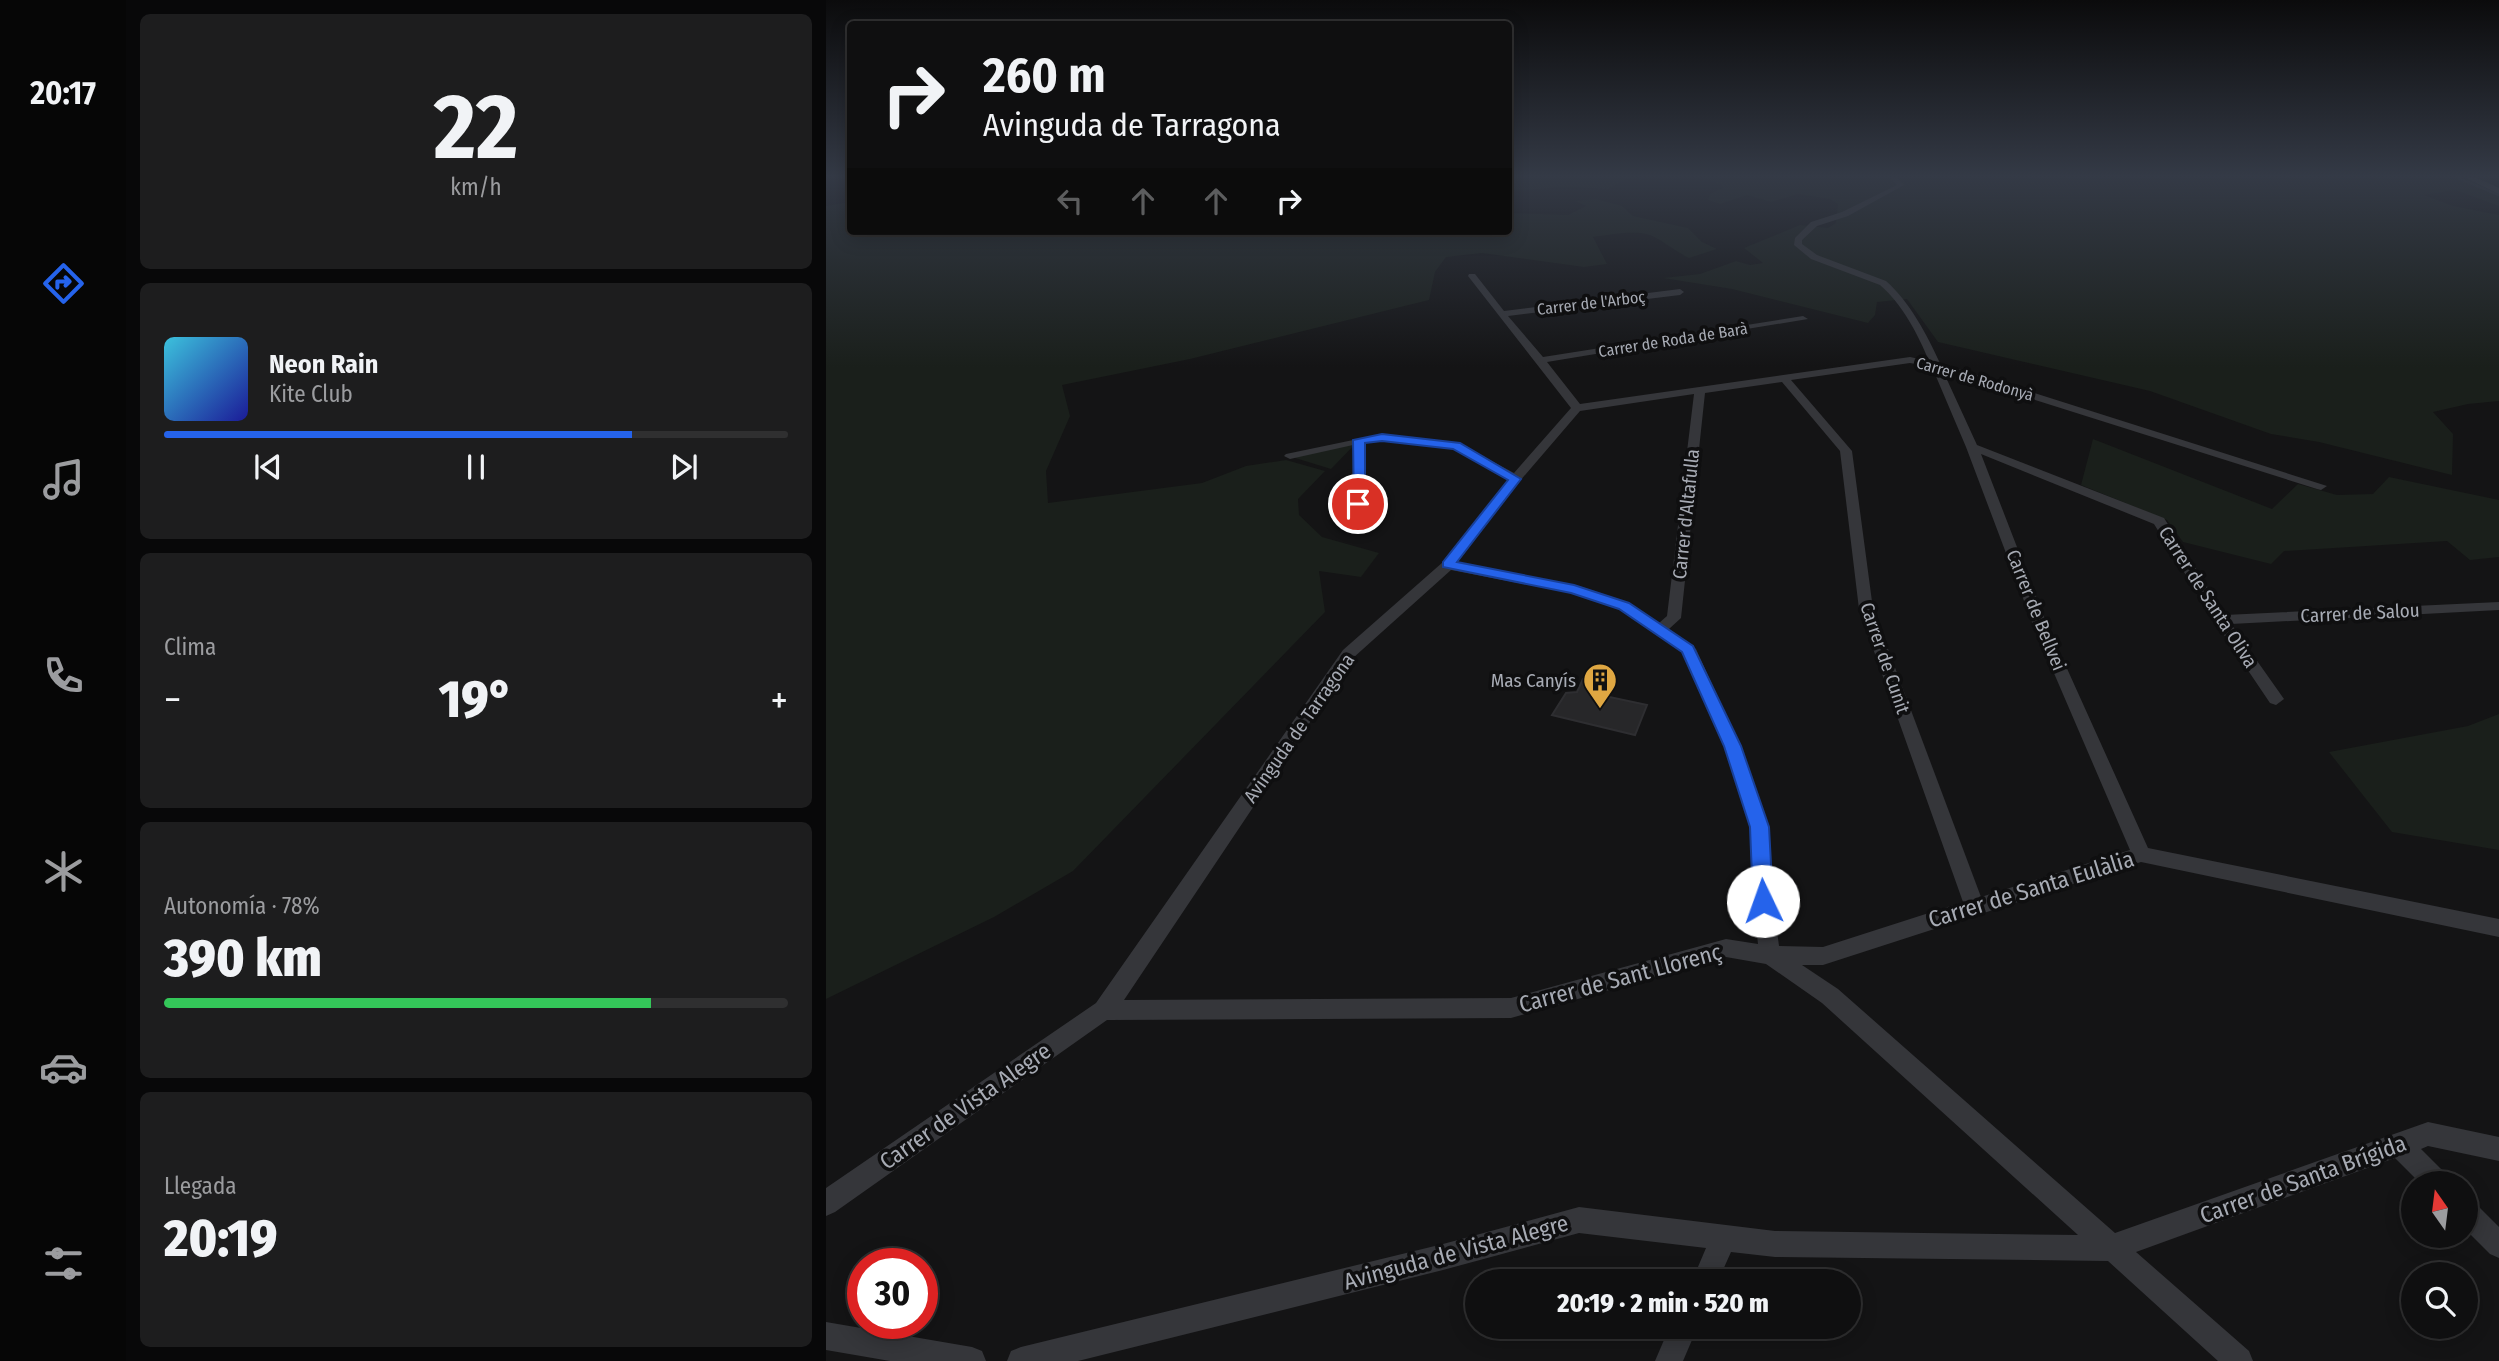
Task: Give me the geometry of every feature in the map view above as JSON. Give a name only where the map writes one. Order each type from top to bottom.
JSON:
[{"type":"street","name":"Carrer de Bellvei","points":[[1798,241],[1798,244],[1814,257],[1883,283],[1892,291],[1925,340],[1972,447],[2039,622],[2141,854]]},
{"type":"street","points":[[1472,276],[1542,360],[1577,408]]},
{"type":"street","name":"Carrer de l'Arboç","points":[[1501,314],[1680,292]]},
{"type":"street","name":"Carrer de Roda de Barà","points":[[1542,360],[1803,319]]},
{"type":"street","name":"Carrer de Rodonyà","points":[[1577,408],[1898,361],[1936,365],[2321,486]]},
{"type":"street","name":"Carrer de Cunit","points":[[1785,379],[1846,451],[1866,609],[1974,906]]},
{"type":"street","name":"Carrer d'Altafulla","points":[[1659,630],[1674,618],[1700,391]]},
{"type":"street","name":"Avinguda de Tarragona","points":[[1104,1010],[1348,653],[1448,565],[1515,479],[1577,408]]},
{"type":"street","points":[[1290,456],[1382,437],[1456,446],[1515,479]]},
{"type":"street","points":[[1358,526],[1359,440]]},
{"type":"street","name":"Carrer de Santa Oliva","points":[[1972,447],[2159,521],[2221,620],[2276,699]]},
{"type":"street","points":[[1448,565],[1574,589],[1624,606],[1688,649],[1732,746],[1760,827],[1763,901],[1770,955]]},
{"type":"street","name":"Carrer de Salou","points":[[2221,620],[2499,606]]},
{"type":"street","name":"Carrer de Santa Eulàlia","points":[[1770,955],[1824,956],[2141,854],[2499,928]]},
{"type":"street","name":"Carrer de Sant Llorenç","points":[[1104,1010],[1511,1008],[1726,948],[1770,955],[1830,996],[2239,1361]]},
{"type":"street","name":"Carrer de Vista Alegre","points":[[826,1203],[1104,1010]]},
{"type":"street","name":"Carrer de Santa Brígida","points":[[2110,1248],[2428,1134],[2499,1149]]},
{"type":"street","points":[[2399,1144],[2425,1171]]},
{"type":"street","name":"Avinguda de Vista Alegre","points":[[1021,1361],[1443,1257],[1579,1220],[1775,1244],[2110,1248]]},
{"type":"street","points":[[2478,1224],[2499,1245]]},
{"type":"street","points":[[1710,1269],[1724,1237]]},
{"type":"street","points":[[826,1336],[972,1361]]},
{"type":"street","points":[[1669,1361],[1679,1339]]},
{"type":"shaded area","points":[[826,241],[1595,241],[1607,264],[1584,267],[1482,253],[1446,257],[1435,272],[1429,300],[1190,359],[1062,385],[1070,416],[1046,471],[1048,503],[1202,483],[1246,466],[1286,460],[1325,471],[1298,499],[1299,515],[1322,537],[1379,553],[1361,577],[1319,571],[1325,612],[1073,871],[994,917],[826,999]]},
{"type":"shaded area","points":[[1661,241],[1701,241],[1717,249],[1689,258]]},
{"type":"shaded area","points":[[1762,241],[2499,241],[2499,401],[2468,404],[2433,412],[2453,434],[2452,475],[2319,442],[2271,434],[2150,391],[1938,342],[1907,299],[1877,302],[1875,315],[1868,323],[1732,289],[1663,278],[1700,274],[1736,261],[1750,265],[1763,263],[1744,248]]},
{"type":"shaded area","points":[[2093,439],[2272,509],[2298,484],[2337,495],[2373,494],[2389,477],[2499,500],[2499,557],[2470,560],[2447,541],[2284,551],[2271,564],[2183,542],[2167,520],[2081,485]]},
{"type":"shaded area","points":[[1357,442],[1331,469],[1292,457]]},
{"type":"shaded area","points":[[2499,714],[2499,850],[2392,832],[2329,752],[2468,726]]},
{"type":"building","name":"Mas Canyís","points":[[1583,679],[1602,685],[1600,695],[1647,705],[1635,735],[1552,715],[1566,693],[1577,692]]},
{"type":"place","name":"Mas Canyís","points":[[1600,710]]},
{"type":"route","points":[[1358,504],[1359,440],[1382,437],[1456,446],[1515,479],[1448,565],[1574,589],[1624,606],[1688,649],[1732,746],[1760,827],[1763,901]]}]
